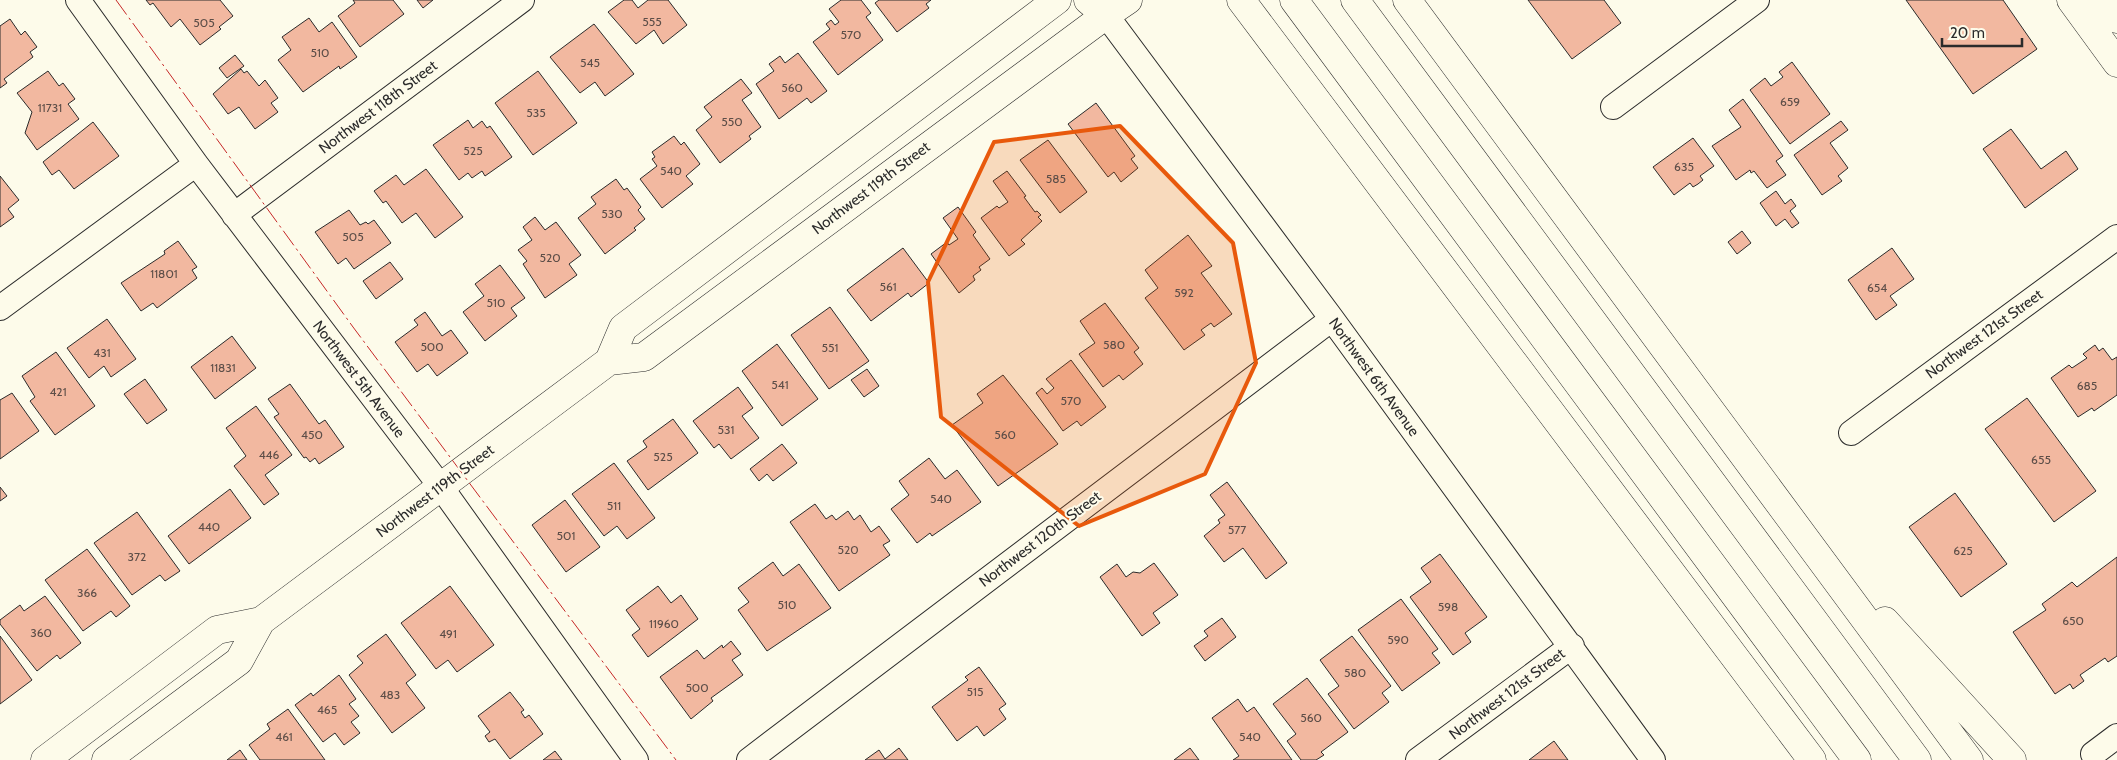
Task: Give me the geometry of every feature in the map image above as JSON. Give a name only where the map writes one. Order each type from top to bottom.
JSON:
[{"type":"main road","points":[[609,361],[622,328],[1057,0]]},
{"type":"main road","name":"Northwest 119th Street","points":[[106,760],[238,661],[261,621],[609,361],[644,357],[1058,48],[1097,8],[1128,0]]},
{"type":"main road","points":[[1241,0],[1810,759]]},
{"type":"main road","points":[[1355,0],[1917,760]]},
{"type":"main road","points":[[1407,0],[1969,760]]},
{"type":"main road","points":[[2071,0],[2117,63]]},
{"type":"main road","points":[[2099,0],[2106,4],[2117,19]]},
{"type":"main road","points":[[1295,2],[1857,760]]},
{"type":"main road","points":[[1783,509],[2012,760]]},
{"type":"main road","name":"Northwest 119th Street","points":[[45,760],[217,630],[261,621]]},
{"type":"street","name":"Northwest 5th Avenue","points":[[78,0],[234,215],[441,487],[636,760]]},
{"type":"street","name":"Northwest 118th Street","points":[[234,215],[522,0]]},
{"type":"street","points":[[1613,107],[1757,0]]},
{"type":"street","name":"Northwest 6th Avenue","points":[[1097,8],[1332,319],[1572,646],[1653,760]]},
{"type":"street","points":[[0,308],[196,164]]},
{"type":"street","name":"Northwest 121st Street","points":[[1852,433],[2117,237]]},
{"type":"street","name":"Northwest 120th Street","points":[[748,760],[1332,319]]},
{"type":"street","name":"Northwest 121st Street","points":[[1418,760],[1572,646]]},
{"type":"street","points":[[2093,754],[2117,736]]},
{"type":"highlighted area","points":[[1120,126],[1233,243],[1256,363],[1205,474],[1079,526],[941,417],[928,282],[994,142]]},
{"type":"building","points":[[146,0],[220,0],[233,16],[219,27],[221,29],[200,45],[180,19],[171,27],[153,3],[150,5]]},
{"type":"building","points":[[353,0],[393,0],[404,14],[360,47],[338,16],[355,3]]},
{"type":"building","points":[[417,0],[433,0],[423,8]]},
{"type":"building","points":[[624,0],[632,0],[638,8],[648,0],[668,0],[687,25],[663,44],[654,30],[636,44],[608,12]]},
{"type":"building","points":[[841,0],[861,0],[871,13],[866,17],[883,40],[838,75],[813,42],[830,29],[826,24],[831,20],[835,25],[839,22],[829,9]]},
{"type":"building","points":[[879,0],[931,0],[926,4],[929,8],[897,32],[875,3]]},
{"type":"building","points":[[1528,0],[1604,0],[1621,23],[1572,59]]},
{"type":"building","points":[[1906,0],[2003,0],[2037,49],[1973,94]]},
{"type":"building","points":[[309,18],[319,32],[332,22],[357,57],[340,69],[339,66],[303,92],[278,60],[291,50],[282,37]]},
{"type":"building","points":[[10,19],[21,35],[25,31],[37,47],[30,52],[33,57],[4,79],[7,83],[0,88],[0,26]]},
{"type":"building","points":[[594,24],[634,74],[605,96],[595,82],[580,93],[550,57]]},
{"type":"building","points":[[798,53],[827,91],[811,103],[807,98],[779,119],[756,84],[774,71],[769,64],[780,56],[785,63]]},
{"type":"building","points":[[235,55],[244,66],[227,78],[219,68]]},
{"type":"building","points":[[1792,62],[1830,114],[1790,144],[1750,90],[1765,78],[1771,86],[1783,77],[1779,72]]},
{"type":"building","points":[[241,69],[244,73],[247,71],[259,86],[265,80],[278,98],[271,103],[278,112],[255,129],[239,107],[228,114],[213,94]]},
{"type":"building","points":[[48,71],[59,86],[63,83],[75,99],[68,104],[79,119],[37,150],[25,133],[32,112],[17,93]]},
{"type":"building","points":[[538,71],[577,123],[533,155],[495,103]]},
{"type":"building","points":[[741,79],[752,93],[742,100],[761,127],[749,136],[751,139],[720,163],[696,130],[712,117],[704,107]]},
{"type":"building","points":[[1743,99],[1783,156],[1776,161],[1786,175],[1767,188],[1754,171],[1751,173],[1750,170],[1736,180],[1712,146],[1741,127],[1729,110]]},
{"type":"building","points":[[1096,103],[1135,156],[1131,159],[1138,168],[1121,182],[1114,172],[1108,177],[1068,124]]},
{"type":"building","points":[[468,120],[473,128],[482,121],[487,128],[490,126],[512,157],[485,176],[482,171],[472,178],[468,173],[459,180],[433,145]]},
{"type":"building","points":[[1841,121],[1848,130],[1830,143],[1848,168],[1838,176],[1842,181],[1822,195],[1794,155]]},
{"type":"building","points":[[93,122],[119,156],[74,189],[59,170],[52,175],[43,162]]},
{"type":"building","points":[[2011,129],[2041,169],[2066,151],[2078,169],[2025,208],[1983,149]]},
{"type":"building","points":[[674,136],[681,145],[684,142],[700,164],[686,176],[693,184],[662,208],[640,179],[657,166],[652,159],[655,157],[652,152]]},
{"type":"building","points":[[1693,138],[1714,166],[1700,176],[1703,180],[1698,184],[1693,187],[1690,183],[1674,195],[1653,167]]},
{"type":"building","points":[[1048,140],[1087,192],[1060,213],[1020,160]]},
{"type":"building","points":[[426,169],[463,217],[435,238],[416,213],[402,223],[386,201],[383,203],[374,191],[396,175],[404,185]]},
{"type":"building","points":[[1007,171],[1026,196],[1024,197],[1035,212],[1037,211],[1041,215],[1038,217],[1042,221],[1021,240],[1025,244],[1009,256],[981,218],[997,206],[999,208],[1008,202],[993,181]]},
{"type":"building","points":[[0,176],[19,200],[8,209],[14,217],[0,227]]},
{"type":"building","points":[[616,179],[624,190],[627,188],[641,207],[638,210],[645,219],[634,228],[636,230],[605,254],[578,218],[596,204],[591,197]]},
{"type":"building","points":[[1776,191],[1785,204],[1791,199],[1796,206],[1790,211],[1799,223],[1792,228],[1785,219],[1776,226],[1760,203]]},
{"type":"building","points":[[958,207],[976,232],[973,235],[990,259],[979,267],[981,270],[973,276],[975,280],[959,293],[931,254],[947,242],[949,245],[958,239],[943,218]]},
{"type":"building","points":[[349,210],[360,225],[366,222],[368,224],[374,220],[391,243],[354,269],[346,258],[338,264],[315,232]]},
{"type":"building","points":[[535,217],[545,230],[556,222],[581,255],[569,264],[577,275],[545,298],[523,264],[527,261],[518,250],[532,240],[523,227]]},
{"type":"building","points":[[1742,231],[1751,243],[1737,254],[1728,242]]},
{"type":"building","points":[[1188,235],[1212,266],[1201,273],[1232,314],[1214,327],[1211,323],[1201,330],[1205,335],[1184,350],[1145,298],[1158,288],[1145,270]]},
{"type":"building","points":[[178,241],[197,267],[192,270],[197,278],[157,308],[153,303],[141,311],[121,283],[165,254],[164,251]]},
{"type":"building","points":[[903,248],[929,283],[911,297],[908,293],[871,321],[847,290]]},
{"type":"building","points":[[1892,248],[1914,279],[1890,296],[1897,305],[1876,320],[1848,280]]},
{"type":"building","points":[[390,262],[403,279],[376,299],[363,281]]},
{"type":"building","points":[[500,265],[525,298],[511,308],[517,316],[485,341],[463,312],[484,296],[475,284]]},
{"type":"building","points":[[1105,303],[1139,348],[1134,352],[1143,364],[1123,380],[1119,375],[1103,387],[1079,354],[1095,343],[1080,321]]},
{"type":"building","points":[[830,307],[869,361],[829,389],[791,335]]},
{"type":"building","points":[[425,312],[442,336],[451,330],[468,353],[437,376],[428,364],[417,372],[395,342],[418,325],[414,320]]},
{"type":"building","points":[[107,319],[136,359],[111,377],[104,366],[89,378],[67,348]]},
{"type":"building","points":[[232,336],[256,368],[215,399],[191,367]]},
{"type":"building","points":[[777,344],[818,399],[782,426],[742,371]]},
{"type":"building","points":[[2095,345],[2099,351],[2103,348],[2112,360],[2117,357],[2117,395],[2094,411],[2092,408],[2078,417],[2051,378],[2069,365],[2072,368],[2087,358],[2083,354]]},
{"type":"building","points":[[56,352],[95,406],[55,435],[30,401],[35,397],[22,376]]},
{"type":"building","points":[[1071,360],[1106,407],[1081,426],[1077,421],[1063,431],[1036,393],[1042,388],[1047,394],[1054,388],[1046,379]]},
{"type":"building","points":[[867,369],[879,386],[864,397],[851,380]]},
{"type":"building","points":[[1003,375],[1058,444],[998,486],[952,425],[983,403],[977,394]]},
{"type":"building","points":[[145,379],[167,410],[147,424],[124,394]]},
{"type":"building","points":[[290,384],[319,424],[325,420],[344,447],[319,464],[315,458],[310,462],[306,457],[304,458],[274,417],[279,414],[268,399]]},
{"type":"building","points":[[738,387],[753,408],[742,416],[759,438],[731,459],[719,444],[714,448],[693,421]]},
{"type":"building","points":[[12,393],[39,431],[0,459],[0,400]]},
{"type":"building","points":[[2027,398],[2096,491],[2054,522],[1985,429]]},
{"type":"building","points":[[256,406],[292,455],[265,475],[279,494],[264,505],[234,466],[246,456],[226,428]]},
{"type":"building","points":[[673,419],[698,453],[648,490],[627,461],[647,447],[643,441]]},
{"type":"building","points":[[782,444],[797,463],[773,481],[767,474],[759,481],[750,469]]},
{"type":"building","points":[[929,458],[945,479],[957,470],[981,502],[932,536],[930,533],[917,543],[891,509],[909,495],[899,481]]},
{"type":"building","points":[[614,463],[655,518],[627,539],[617,526],[604,536],[572,494]]},
{"type":"building","points":[[1227,482],[1287,563],[1266,579],[1243,548],[1224,562],[1204,536],[1220,523],[1218,520],[1225,515],[1210,495]]},
{"type":"building","points":[[0,487],[7,496],[0,501]]},
{"type":"building","points":[[230,489],[251,518],[189,564],[168,536]]},
{"type":"building","points":[[1955,493],[2007,564],[1961,597],[1909,527]]},
{"type":"building","points":[[565,500],[600,547],[566,572],[532,525]]},
{"type":"building","points":[[815,504],[826,519],[832,515],[836,520],[848,511],[854,520],[860,515],[871,532],[879,526],[890,541],[883,545],[890,555],[839,591],[790,522]]},
{"type":"building","points":[[137,512],[180,571],[165,581],[160,575],[132,595],[94,543]]},
{"type":"building","points":[[87,549],[130,606],[116,617],[111,611],[83,631],[45,580]]},
{"type":"building","points":[[1440,554],[1487,617],[1465,633],[1471,642],[1453,655],[1410,597],[1431,582],[1421,568]]},
{"type":"building","points":[[2117,557],[2117,656],[2108,662],[2105,658],[2080,675],[2084,681],[2073,689],[2070,684],[2055,694],[2013,632],[2046,610],[2042,604],[2072,582],[2077,587]]},
{"type":"building","points":[[773,562],[783,576],[799,564],[831,608],[767,651],[738,610],[749,602],[738,588]]},
{"type":"building","points":[[1154,563],[1178,595],[1153,613],[1160,623],[1142,636],[1100,577],[1117,564],[1126,577],[1133,572],[1140,573]]},
{"type":"building","points":[[450,586],[494,645],[457,672],[448,660],[436,669],[401,623]]},
{"type":"building","points":[[658,586],[671,603],[681,595],[698,619],[648,657],[632,635],[640,629],[626,610]]},
{"type":"building","points":[[45,596],[81,643],[60,659],[57,655],[37,671],[0,624],[0,620],[20,605],[24,611]]},
{"type":"building","points":[[1401,599],[1438,649],[1432,653],[1440,663],[1402,691],[1358,630]]},
{"type":"building","points":[[1222,618],[1236,637],[1205,661],[1194,646],[1208,636],[1204,631]]},
{"type":"building","points":[[386,634],[416,675],[406,683],[425,708],[392,733],[349,675],[363,663],[357,656]]},
{"type":"building","points":[[0,636],[32,680],[0,704]]},
{"type":"building","points":[[1352,636],[1391,686],[1382,693],[1389,702],[1354,729],[1328,694],[1339,686],[1320,660]]},
{"type":"building","points":[[731,641],[741,654],[732,660],[743,675],[711,698],[713,701],[691,719],[660,677],[697,650],[704,659],[722,645],[723,648]]},
{"type":"building","points":[[979,667],[1006,704],[999,709],[1006,719],[984,736],[977,726],[957,741],[932,707],[968,680],[965,677]]},
{"type":"building","points":[[339,675],[356,699],[349,704],[359,716],[351,722],[360,733],[344,745],[335,733],[323,742],[295,705],[311,693],[313,696]]},
{"type":"building","points":[[1307,678],[1348,732],[1321,752],[1324,755],[1316,760],[1301,760],[1287,741],[1296,734],[1273,704]]},
{"type":"building","points":[[510,692],[524,710],[521,712],[525,718],[529,715],[543,734],[510,759],[495,739],[489,742],[485,736],[490,732],[478,716]]},
{"type":"building","points":[[1238,699],[1247,712],[1254,707],[1292,760],[1233,760],[1239,756],[1212,718]]},
{"type":"building","points":[[288,709],[325,760],[260,760],[249,745],[270,729],[267,724]]},
{"type":"building","points":[[1554,741],[1568,760],[1529,760]]},
{"type":"building","points":[[899,748],[908,760],[865,760],[879,750],[885,759]]},
{"type":"building","points":[[1190,748],[1199,760],[1174,760]]},
{"type":"building","points":[[240,750],[247,760],[227,760]]},
{"type":"building","points":[[555,751],[562,760],[543,760]]},
{"type":"power","points":[[116,0],[353,327],[676,760]]}]
